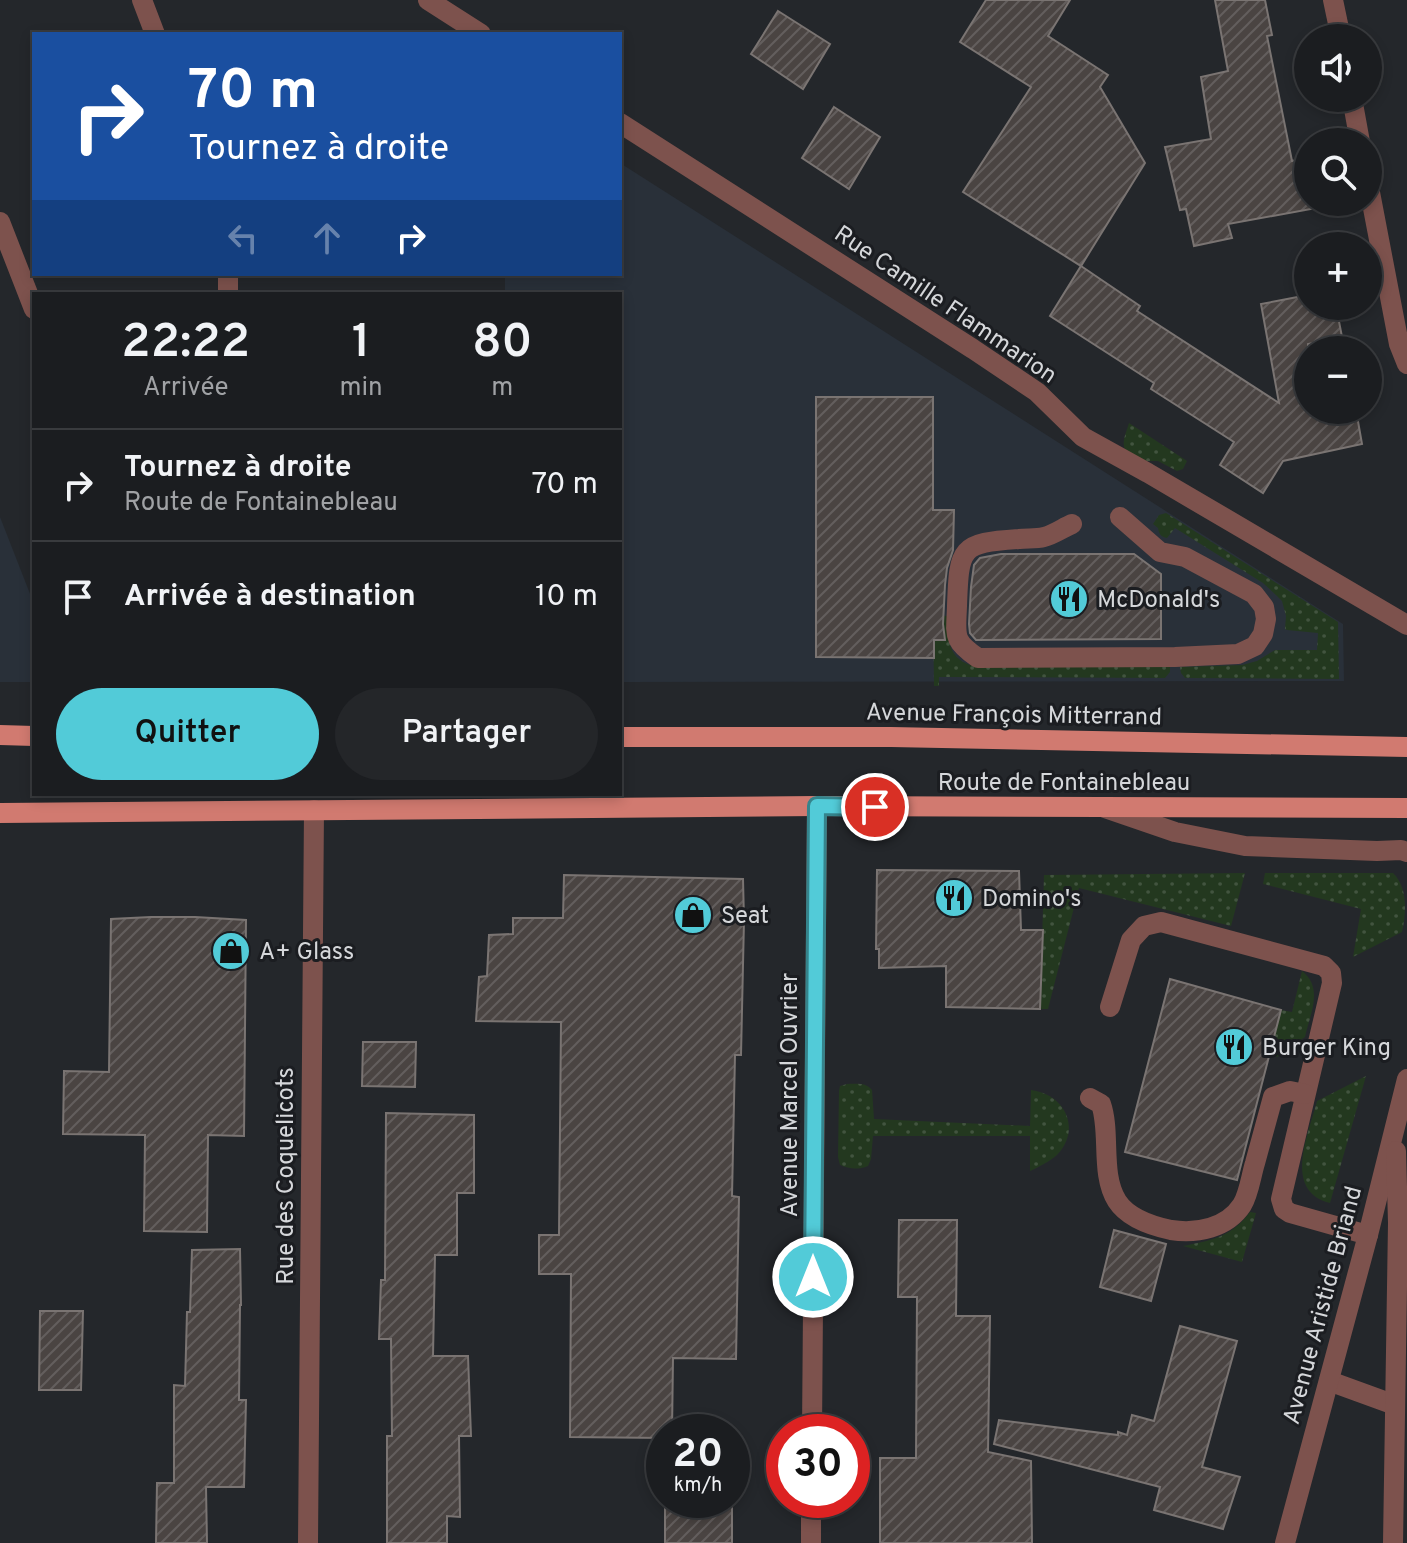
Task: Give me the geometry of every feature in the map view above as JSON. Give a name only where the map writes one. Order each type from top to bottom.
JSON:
[{"type":"main road","name":"Avenue François Mitterrand","points":[[622,737],[891,737],[1407,747]]},
{"type":"main road","name":"Route de Fontainebleau","points":[[0,813],[817,806],[1407,808]]},
{"type":"street","points":[[142,0],[154,32]]},
{"type":"street","points":[[428,0],[478,32]]},
{"type":"street","points":[[1333,0],[1338,24]]},
{"type":"street","name":"Rue Camille Flammarion","points":[[622,124],[1037,392],[1083,437],[1407,625]]},
{"type":"street","points":[[1375,216],[1399,344],[1407,364]]},
{"type":"street","points":[[0,222],[32,304]]},
{"type":"street","points":[[1072,524],[1044,537],[987,541],[971,546],[963,556],[957,582],[956,632],[961,646],[978,658],[1175,657],[1238,654],[1255,646],[1263,634],[1266,619],[1264,607],[1254,594],[1185,557],[1160,552],[1120,517]]},
{"type":"street","name":"Avenue Marcel Ouvrier","points":[[812,1414],[817,806]]},
{"type":"street","points":[[1105,808],[1175,832],[1245,846],[1377,851],[1405,849]]},
{"type":"street","name":"Rue des Coquelicots","points":[[308,1543],[314,810]]},
{"type":"street","points":[[1110,1007],[1131,940],[1144,926],[1161,922],[1324,966],[1331,973],[1332,983],[1281,1199],[1284,1209],[1290,1213],[1368,1235]]},
{"type":"street","name":"Avenue Aristide Briand","points":[[1285,1543],[1407,1079]]},
{"type":"street","points":[[1090,1098],[1101,1104],[1106,1118],[1110,1181],[1117,1200],[1128,1212],[1146,1223],[1192,1232],[1228,1220],[1244,1203],[1273,1097],[1290,1091],[1305,1094]]},
{"type":"street","points":[[1393,1543],[1398,1223],[1396,1120]]},
{"type":"street","points":[[1329,1381],[1395,1405]]},
{"type":"street","points":[[811,1518],[811,1543]]},
{"type":"shaded area","points":[[622,164],[1343,624],[1344,681],[622,682],[622,292],[505,292],[505,276],[622,276]]},
{"type":"shaded area","points":[[0,517],[32,599],[32,682],[0,682]]},
{"type":"green space","points":[[1129,423],[1187,461],[1183,469],[1177,471],[1158,461],[1132,461],[1124,443]]},
{"type":"green space","points":[[1166,513],[1338,622],[1339,679],[1185,678],[1180,667],[1242,665],[1257,661],[1275,650],[1317,650],[1318,633],[1285,629],[1282,601],[1263,583],[1175,528],[1167,538],[1162,536],[1153,524],[1159,515]]},
{"type":"green space","points":[[933,615],[947,616],[953,652],[970,665],[1170,666],[1170,672],[1165,678],[939,677],[939,686],[934,686]]},
{"type":"green space","points":[[1245,873],[1231,926],[1079,888],[1048,1009],[1040,1009],[1044,875]]},
{"type":"green space","points":[[1265,873],[1393,873],[1398,878],[1405,900],[1402,932],[1353,957],[1361,909],[1263,884]]},
{"type":"green space","points":[[1302,971],[1309,978],[1314,993],[1305,1037],[1277,1057],[1270,1054],[1281,1010],[1292,1012]]},
{"type":"green space","points":[[1366,1076],[1330,1203],[1315,1196],[1303,1174],[1302,1160],[1309,1129],[1317,1101]]},
{"type":"green space","points":[[840,1086],[870,1087],[874,1119],[1030,1126],[1031,1090],[1053,1098],[1061,1105],[1069,1124],[1068,1134],[1057,1155],[1030,1171],[1030,1136],[873,1136],[868,1166],[847,1167],[840,1165],[838,1157],[839,1091]]},
{"type":"green space","points":[[1250,1212],[1256,1213],[1242,1262],[1183,1246],[1221,1236],[1236,1227]]},
{"type":"building","points":[[986,0],[1070,0],[1048,36],[1108,75],[1100,87],[1145,163],[1081,266],[963,192],[1031,87],[960,42]]},
{"type":"building","points":[[1215,0],[1265,0],[1272,35],[1267,36],[1294,161],[1294,212],[1228,224],[1232,238],[1194,246],[1186,209],[1180,210],[1165,147],[1211,139],[1201,77],[1228,71]]},
{"type":"building","points":[[778,11],[830,44],[803,89],[751,54]]},
{"type":"building","points":[[834,107],[880,137],[849,189],[802,158]]},
{"type":"building","points":[[1081,266],[1140,306],[1137,311],[1279,403],[1261,304],[1294,298],[1294,320],[1339,320],[1342,336],[1294,336],[1294,424],[1358,424],[1362,444],[1283,461],[1263,493],[1220,465],[1234,442],[1151,389],[1154,383],[1050,316]]},
{"type":"building","points":[[816,397],[933,397],[933,510],[954,510],[953,550],[945,585],[945,640],[934,640],[934,658],[816,657]]},
{"type":"building","name":"McDonald's","points":[[1001,554],[1134,554],[1161,574],[1161,639],[976,640],[970,633],[969,624],[974,565],[980,558]]},
{"type":"building","points":[[877,870],[1019,871],[1021,930],[1043,930],[1040,1009],[946,1007],[946,966],[879,968],[879,949],[876,949]]},
{"type":"building","points":[[564,875],[743,879],[741,1055],[735,1055],[732,1196],[739,1197],[736,1359],[673,1358],[672,1414],[646,1414],[646,1438],[570,1437],[571,1274],[539,1274],[539,1235],[559,1235],[561,1022],[476,1021],[479,977],[487,976],[489,935],[513,934],[513,918],[563,918]]},
{"type":"building","points":[[111,919],[246,920],[244,1136],[208,1135],[207,1232],[144,1231],[145,1135],[63,1134],[64,1071],[109,1072]]},
{"type":"building","points":[[1170,979],[1281,1010],[1237,1180],[1125,1152]]},
{"type":"building","points":[[363,1042],[416,1042],[415,1087],[362,1086]]},
{"type":"building","points":[[386,1113],[474,1115],[474,1193],[457,1193],[457,1255],[435,1255],[433,1356],[468,1356],[471,1436],[459,1436],[460,1517],[447,1516],[447,1543],[387,1543],[387,1436],[392,1436],[391,1339],[379,1339],[381,1280],[385,1280]]},
{"type":"building","points":[[899,1220],[957,1220],[956,1316],[990,1316],[988,1452],[1031,1461],[1032,1543],[880,1543],[880,1458],[916,1458],[917,1297],[898,1297]]},
{"type":"building","points":[[1114,1230],[1166,1244],[1151,1301],[1100,1287]]},
{"type":"building","points":[[240,1249],[239,1400],[246,1400],[244,1487],[206,1487],[207,1543],[156,1543],[157,1483],[174,1483],[174,1385],[185,1386],[192,1250]]},
{"type":"building","points":[[40,1311],[83,1311],[81,1390],[39,1390]]},
{"type":"building","points":[[1180,1326],[1237,1341],[1202,1467],[1240,1477],[1223,1529],[1154,1510],[1160,1487],[994,1444],[999,1420],[1118,1435],[1118,1432],[1127,1435],[1132,1415],[1154,1421]]},
{"type":"building","points":[[665,1518],[732,1518],[732,1543],[665,1543]]},
{"type":"place","name":"McDonald's","points":[[1069,599]]},
{"type":"place","name":"Domino's","points":[[954,898]]},
{"type":"place","name":"Seat","points":[[693,915]]},
{"type":"place","name":"A+ Glass","points":[[231,951]]},
{"type":"place","name":"Burger King","points":[[1234,1047]]},
{"type":"route","points":[[813,1277],[817,806],[875,807]]}]
